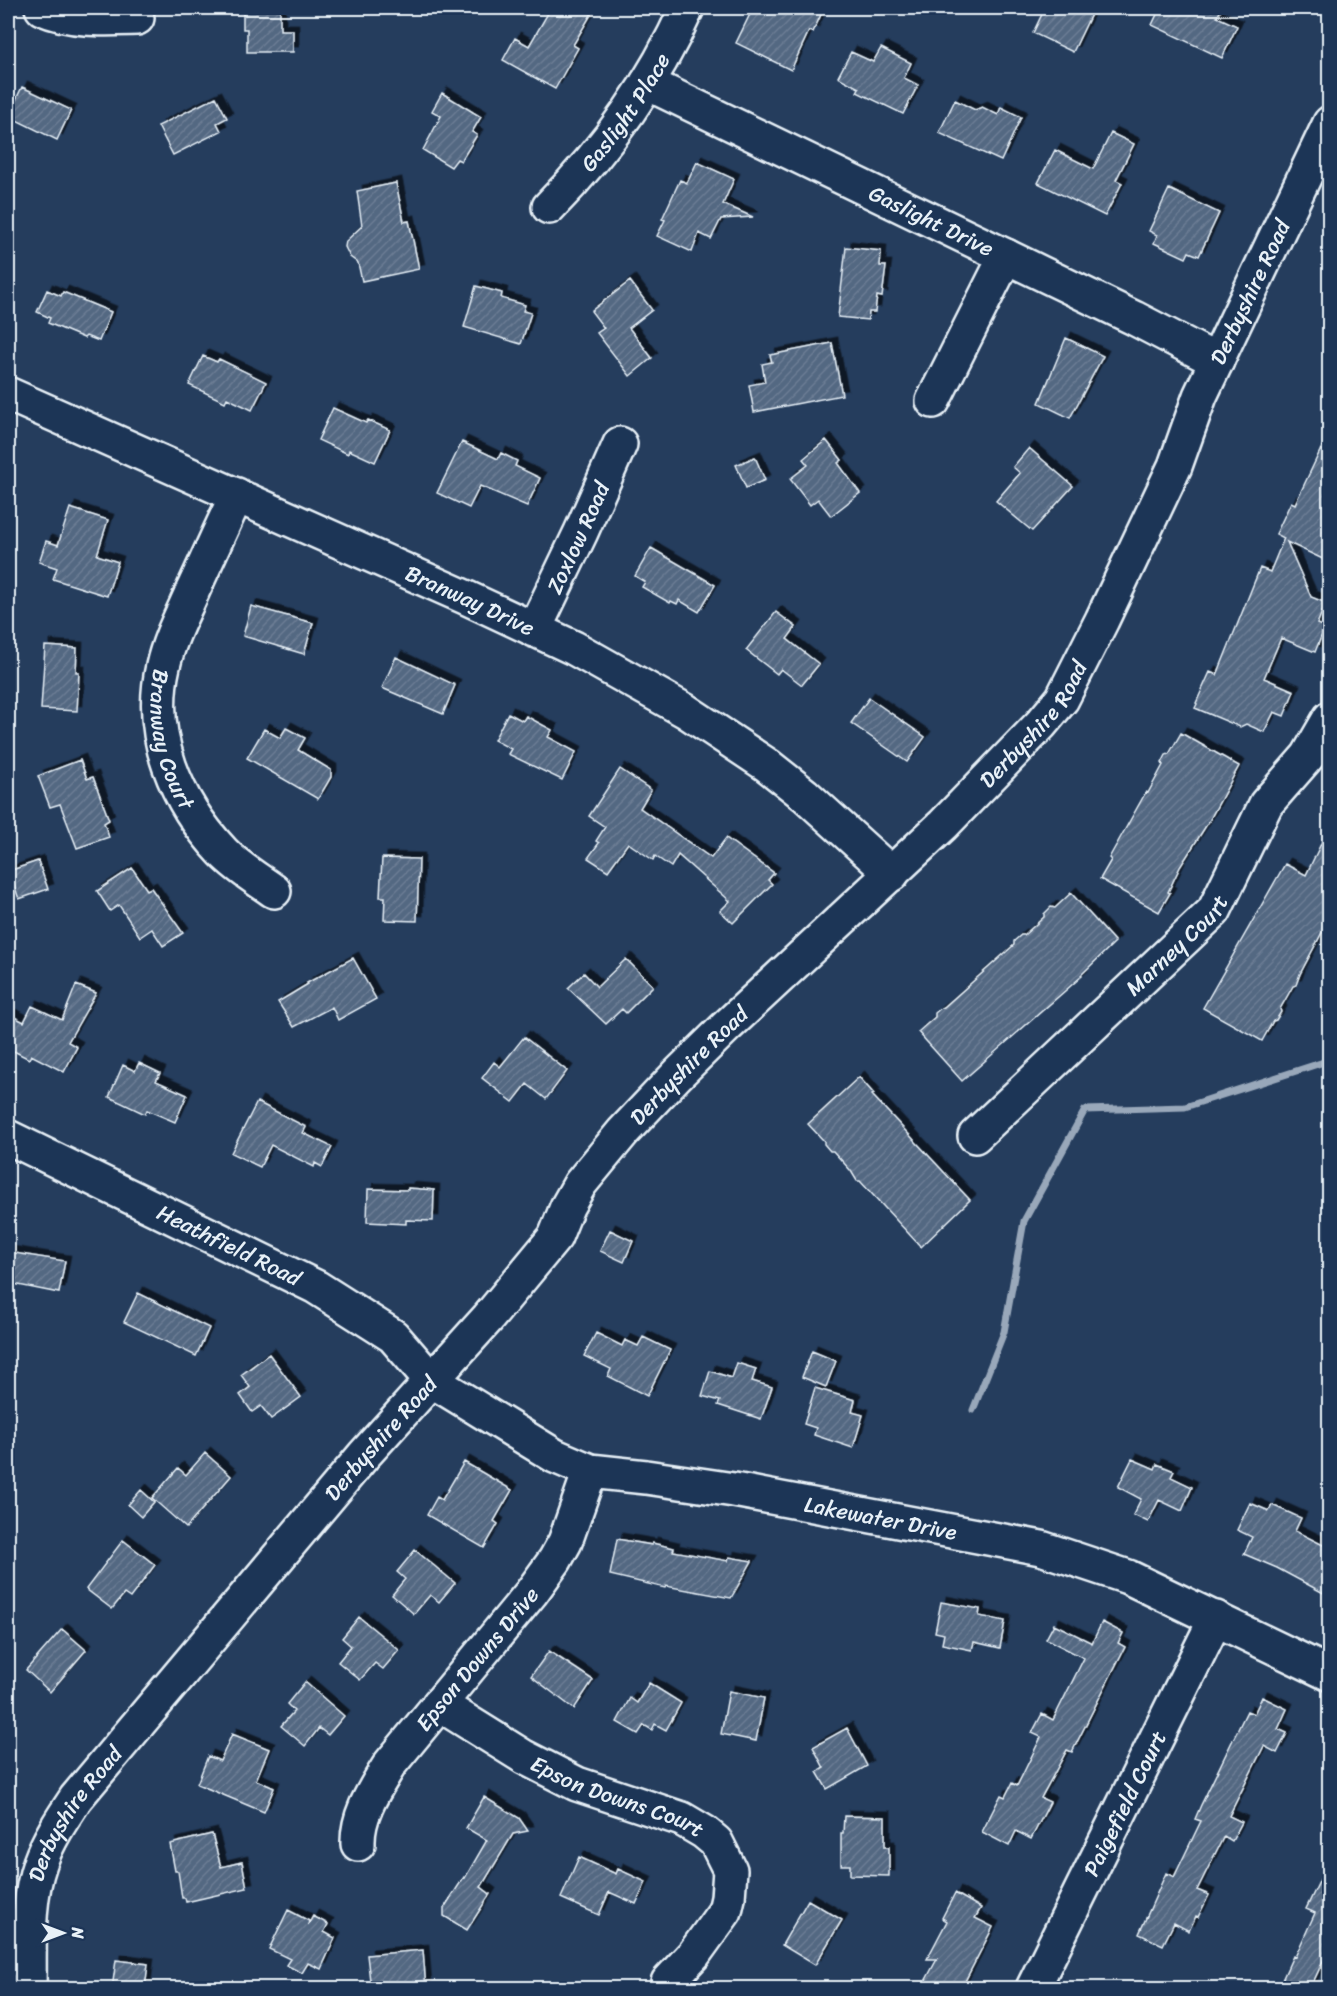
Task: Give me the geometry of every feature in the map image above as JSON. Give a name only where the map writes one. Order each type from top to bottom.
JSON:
[{"type":"street","points":[[42,8],[53,13],[87,20],[137,18]]},
{"type":"street","name":"Gaslight Place","points":[[549,207],[579,176],[631,109],[676,32],[687,8]]},
{"type":"street","name":"Gaslight Drive","points":[[647,82],[1134,318],[1217,361]]},
{"type":"street","name":"Derbyshire Road","points":[[29,1989],[31,1908],[39,1863],[76,1798],[196,1652],[364,1455],[488,1318],[555,1237],[567,1207],[580,1184],[623,1132],[727,1026],[952,817],[1062,699],[1102,620],[1174,466],[1200,396],[1329,123]]},
{"type":"street","points":[[933,401],[1006,256]]},
{"type":"street","name":"Branway Drive","points":[[8,394],[574,648],[686,711],[767,765],[805,795],[892,874]]},
{"type":"street","name":"Zoxlow Road","points":[[534,630],[620,444]]},
{"type":"street","name":"Branway Court","points":[[237,495],[171,638],[162,667],[159,692],[159,730],[172,776],[189,810],[225,854],[274,891]]},
{"type":"street","name":"Marney Court","points":[[975,1136],[1214,910],[1266,804],[1308,756],[1329,718]]},
{"type":"street","name":"Heathfield Road","points":[[8,1137],[316,1287],[393,1336],[431,1380]]},
{"type":"street","name":"Lakewater Drive","points":[[431,1380],[555,1456],[590,1471],[734,1490],[1041,1548],[1128,1577],[1329,1674]]},
{"type":"street","name":"Epson Downs Drive","points":[[358,1844],[360,1821],[390,1764],[531,1593],[555,1560],[568,1533],[590,1471]]},
{"type":"street","name":"Paigefield Court","points":[[1033,1989],[1215,1618]]},
{"type":"street","name":"Epson Downs Court","points":[[439,1704],[535,1763],[577,1784],[682,1819],[716,1842],[730,1870],[725,1911],[694,1954],[668,1982]]},
{"type":"building","points":[[243,8],[280,8],[280,30],[293,30],[293,52],[247,52],[247,29],[243,29]]},
{"type":"building","points":[[551,8],[595,8],[573,45],[578,48],[555,89],[503,60],[515,38],[529,46]]},
{"type":"building","points":[[753,8],[824,8],[813,32],[809,31],[791,70],[736,43]]},
{"type":"building","points":[[1045,8],[1094,8],[1073,52],[1033,33]]},
{"type":"building","points":[[1160,8],[1222,8],[1217,17],[1237,26],[1222,58],[1152,25]]},
{"type":"building","points":[[881,48],[911,63],[904,78],[918,85],[903,114],[857,92],[859,88],[838,77],[851,52],[873,62]]},
{"type":"building","points":[[22,87],[71,110],[57,140],[8,116]]},
{"type":"building","points":[[442,93],[481,117],[472,132],[477,135],[461,161],[457,159],[451,167],[423,150],[441,116],[432,111]]},
{"type":"building","points":[[216,97],[227,118],[217,123],[221,131],[173,155],[158,126]]},
{"type":"building","points":[[955,100],[975,110],[982,107],[998,115],[1001,107],[1021,117],[1001,161],[939,133]]},
{"type":"building","points":[[1111,133],[1134,144],[1116,180],[1122,183],[1105,216],[1038,183],[1055,150],[1093,169]]},
{"type":"building","points":[[697,162],[734,179],[723,204],[753,217],[721,219],[711,239],[699,233],[692,252],[657,236],[665,220],[662,219],[680,180],[687,183]]},
{"type":"building","points":[[396,183],[404,222],[409,221],[419,269],[362,281],[358,263],[350,257],[345,247],[346,241],[362,226],[357,191]]},
{"type":"building","points":[[1169,189],[1219,213],[1199,256],[1189,252],[1186,258],[1154,243],[1157,235],[1149,231]]},
{"type":"building","points":[[846,247],[881,251],[880,266],[886,266],[882,297],[877,296],[875,312],[869,312],[868,320],[838,317]]},
{"type":"building","points":[[630,281],[652,310],[629,328],[652,358],[630,376],[597,333],[604,328],[591,311]]},
{"type":"building","points":[[476,286],[502,293],[501,298],[525,305],[523,311],[531,313],[521,344],[464,327]]},
{"type":"building","points":[[47,290],[61,296],[63,292],[111,312],[99,341],[86,336],[84,338],[48,323],[50,318],[37,312]]},
{"type":"building","points":[[1066,338],[1103,356],[1070,418],[1039,403]]},
{"type":"building","points":[[832,343],[842,395],[754,412],[749,385],[765,382],[762,364],[772,362],[770,355]]},
{"type":"building","points":[[203,356],[217,362],[219,359],[266,382],[252,410],[227,398],[225,402],[189,385]]},
{"type":"building","points":[[333,408],[366,423],[368,420],[390,430],[375,462],[349,450],[348,454],[318,440]]},
{"type":"building","points":[[1329,432],[1329,562],[1287,542],[1311,597],[1326,603],[1317,624],[1325,627],[1315,652],[1281,638],[1264,678],[1294,691],[1284,716],[1274,712],[1264,732],[1246,724],[1240,727],[1195,708],[1196,703],[1210,672],[1217,675],[1260,568],[1270,572],[1284,538],[1276,534],[1291,502],[1295,504]]},
{"type":"building","points":[[826,440],[842,460],[838,463],[860,493],[831,516],[818,499],[810,505],[790,479],[808,465],[803,459]]},
{"type":"building","points":[[462,442],[498,459],[501,453],[517,461],[515,466],[540,478],[527,506],[480,486],[469,508],[437,493]]},
{"type":"building","points":[[1029,448],[1073,486],[1032,531],[996,501],[1020,473],[1013,467]]},
{"type":"building","points":[[755,457],[765,480],[746,488],[736,465]]},
{"type":"building","points":[[70,508],[108,520],[97,555],[118,562],[107,596],[53,579],[57,568],[39,562],[46,541],[58,545]]},
{"type":"building","points":[[651,548],[715,585],[699,612],[679,600],[677,604],[671,601],[670,603],[642,587],[645,582],[635,576]]},
{"type":"building","points":[[251,606],[313,623],[304,654],[243,636]]},
{"type":"building","points":[[776,612],[796,627],[787,639],[819,664],[802,685],[781,669],[777,674],[746,650]]},
{"type":"building","points":[[45,646],[77,648],[76,672],[79,672],[77,711],[41,709]]},
{"type":"building","points":[[396,657],[455,685],[443,714],[382,688]]},
{"type":"building","points":[[869,698],[925,737],[907,762],[851,723]]},
{"type":"building","points":[[508,713],[523,721],[526,716],[552,730],[548,737],[576,752],[562,780],[508,754],[511,749],[494,740]]},
{"type":"building","points":[[286,728],[305,738],[298,750],[331,770],[331,777],[318,799],[247,758],[264,729],[280,738]]},
{"type":"building","points":[[1181,733],[1239,766],[1209,821],[1180,867],[1168,892],[1170,893],[1159,912],[1100,879],[1111,860],[1109,858],[1163,765],[1166,755],[1169,754]]},
{"type":"building","points":[[80,760],[87,779],[93,777],[109,820],[104,823],[109,837],[77,848],[60,804],[50,807],[38,776]]},
{"type":"building","points":[[620,769],[651,790],[640,808],[711,858],[726,838],[774,873],[768,880],[772,884],[733,923],[720,911],[730,901],[678,855],[671,867],[655,856],[653,860],[628,843],[608,871],[588,858],[599,843],[596,841],[605,827],[589,816]]},
{"type":"building","points":[[1329,827],[1329,926],[1325,927],[1296,985],[1293,986],[1280,1009],[1281,1012],[1262,1041],[1203,1008],[1285,864],[1306,875]]},
{"type":"building","points":[[382,858],[419,859],[417,921],[384,920],[385,897],[380,897]]},
{"type":"building","points":[[38,861],[48,889],[19,899],[9,871]]},
{"type":"building","points":[[132,868],[147,890],[151,888],[183,933],[163,946],[152,929],[140,937],[119,905],[110,911],[97,891]]},
{"type":"building","points":[[1071,893],[1115,942],[1082,976],[962,1081],[918,1032],[935,1017],[935,1013],[1014,945],[1014,941],[1044,917],[1051,907],[1055,908]]},
{"type":"building","points":[[353,958],[376,999],[338,1020],[332,1007],[294,1027],[278,1002]]},
{"type":"building","points":[[626,959],[653,986],[626,1013],[622,1009],[606,1024],[568,988],[584,973],[597,987]]},
{"type":"building","points":[[76,985],[96,993],[68,1042],[77,1047],[64,1072],[31,1055],[29,1059],[8,1048],[8,1014],[24,1022],[32,1006],[62,1020]]},
{"type":"building","points":[[524,1037],[567,1071],[546,1099],[527,1084],[513,1102],[482,1078],[494,1062],[500,1067]]},
{"type":"building","points":[[139,1063],[160,1073],[156,1081],[187,1095],[175,1122],[147,1110],[145,1114],[109,1097],[123,1065],[135,1071]]},
{"type":"building","points":[[859,1077],[874,1094],[872,1095],[970,1200],[921,1247],[860,1181],[857,1181],[851,1171],[833,1151],[830,1151],[808,1124]]},
{"type":"building","points":[[257,1102],[306,1127],[303,1133],[332,1147],[322,1167],[315,1163],[314,1167],[271,1145],[260,1167],[231,1153]]},
{"type":"building","points":[[408,1188],[434,1190],[433,1221],[406,1220],[406,1224],[367,1222],[368,1189],[408,1190]]},
{"type":"building","points":[[610,1230],[633,1241],[624,1262],[600,1251]]},
{"type":"building","points":[[8,1252],[65,1261],[59,1293],[8,1283]]},
{"type":"building","points":[[138,1293],[209,1328],[196,1356],[124,1322]]},
{"type":"building","points":[[596,1333],[622,1346],[625,1340],[638,1346],[643,1337],[670,1350],[647,1396],[608,1376],[611,1369],[584,1356]]},
{"type":"building","points":[[812,1351],[836,1361],[826,1387],[802,1377]]},
{"type":"building","points":[[269,1354],[301,1397],[271,1419],[261,1406],[252,1412],[240,1395],[250,1387],[241,1375]]},
{"type":"building","points":[[737,1363],[756,1369],[752,1381],[772,1387],[761,1419],[718,1405],[720,1401],[702,1396],[710,1371],[732,1378]]},
{"type":"building","points":[[815,1388],[855,1400],[852,1412],[863,1415],[853,1448],[814,1435],[816,1428],[804,1424]]},
{"type":"building","points":[[205,1453],[231,1476],[186,1528],[152,1498],[178,1468],[186,1475]]},
{"type":"building","points":[[1132,1459],[1155,1469],[1157,1464],[1174,1471],[1171,1477],[1192,1487],[1182,1511],[1159,1500],[1148,1522],[1133,1515],[1141,1499],[1118,1487]]},
{"type":"building","points":[[464,1462],[512,1490],[494,1521],[498,1524],[484,1548],[427,1515],[437,1497],[442,1500]]},
{"type":"building","points":[[141,1490],[154,1502],[141,1517],[128,1505]]},
{"type":"building","points":[[1250,1503],[1269,1511],[1272,1505],[1301,1518],[1295,1531],[1329,1548],[1329,1596],[1277,1568],[1244,1554],[1252,1537],[1237,1530]]},
{"type":"building","points":[[617,1539],[652,1545],[652,1543],[674,1548],[673,1551],[728,1561],[729,1557],[752,1561],[731,1598],[666,1586],[665,1588],[610,1575]]},
{"type":"building","points":[[123,1540],[155,1565],[130,1598],[124,1594],[112,1609],[86,1589]]},
{"type":"building","points":[[415,1550],[455,1583],[439,1602],[430,1595],[414,1614],[392,1595],[405,1579],[397,1572]]},
{"type":"building","points":[[941,1602],[980,1609],[979,1616],[1005,1621],[1000,1648],[974,1642],[972,1650],[942,1644],[944,1634],[935,1632]]},
{"type":"building","points":[[359,1617],[399,1650],[383,1669],[375,1663],[360,1680],[338,1662],[351,1646],[342,1638]]},
{"type":"building","points":[[1102,1622],[1123,1633],[1118,1643],[1125,1647],[1072,1752],[1067,1750],[1041,1798],[1050,1802],[1031,1839],[1016,1831],[1009,1846],[982,1832],[1001,1795],[1005,1797],[1012,1783],[1017,1786],[1041,1737],[1032,1733],[1042,1714],[1053,1720],[1084,1658],[1046,1639],[1054,1624],[1092,1643]]},
{"type":"building","points":[[62,1629],[86,1650],[50,1692],[26,1670]]},
{"type":"building","points":[[549,1651],[593,1680],[574,1709],[531,1676]]},
{"type":"building","points":[[305,1682],[344,1716],[328,1735],[319,1728],[305,1746],[281,1726],[294,1711],[287,1704]]},
{"type":"building","points":[[649,1683],[681,1703],[666,1730],[655,1724],[652,1730],[644,1725],[638,1734],[617,1722],[630,1698],[637,1703]]},
{"type":"building","points":[[729,1691],[764,1698],[756,1741],[721,1734]]},
{"type":"building","points":[[1262,1697],[1287,1709],[1278,1729],[1287,1733],[1277,1753],[1264,1746],[1229,1816],[1242,1822],[1232,1841],[1224,1836],[1197,1890],[1209,1895],[1198,1917],[1196,1916],[1189,1931],[1174,1923],[1163,1945],[1139,1934],[1166,1873],[1174,1877],[1201,1821],[1195,1819],[1201,1805],[1247,1711],[1254,1714]]},
{"type":"building","points":[[847,1728],[867,1766],[827,1789],[817,1772],[824,1768],[813,1747]]},
{"type":"building","points":[[232,1734],[269,1749],[256,1780],[274,1788],[264,1812],[197,1784],[208,1756],[220,1761]]},
{"type":"building","points":[[484,1797],[519,1818],[528,1831],[513,1834],[481,1887],[490,1894],[467,1930],[444,1916],[444,1908],[487,1840],[466,1828]]},
{"type":"building","points":[[844,1816],[885,1817],[885,1847],[889,1847],[889,1876],[850,1875],[850,1865],[841,1865],[841,1833],[843,1833]]},
{"type":"building","points":[[212,1834],[221,1867],[242,1862],[247,1888],[186,1902],[185,1898],[182,1898],[178,1871],[175,1871],[170,1844]]},
{"type":"building","points":[[579,1857],[616,1874],[618,1869],[646,1882],[636,1904],[609,1892],[599,1915],[561,1898]]},
{"type":"building","points":[[1329,1861],[1329,1948],[1310,1989],[1278,1989],[1315,1913],[1306,1909]]},
{"type":"building","points":[[955,1893],[981,1908],[975,1918],[993,1927],[961,1989],[921,1989],[937,1959],[927,1959],[947,1921],[942,1918]]},
{"type":"building","points":[[808,1900],[842,1920],[815,1965],[782,1945]]},
{"type":"building","points":[[288,1910],[309,1921],[308,1925],[313,1916],[328,1924],[324,1932],[335,1938],[321,1969],[308,1963],[302,1973],[286,1965],[290,1959],[269,1949]]},
{"type":"building","points":[[423,1950],[426,1989],[371,1989],[367,1955]]},
{"type":"building","points":[[116,1960],[148,1964],[145,1989],[112,1989]]},
{"type":"waterway","points":[[973,1410],[1004,1332],[1024,1221],[1085,1110],[1185,1107],[1330,1060]]}]
